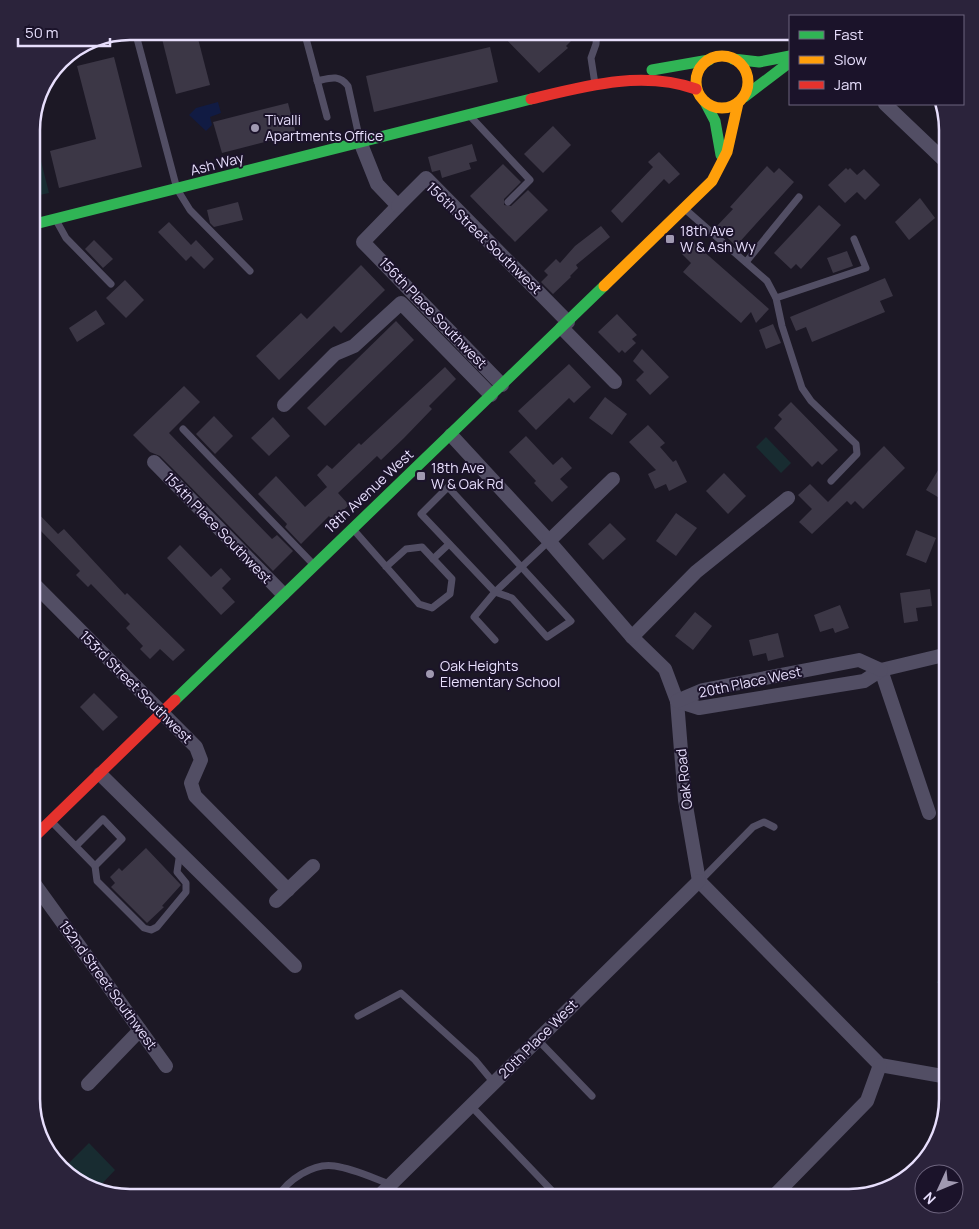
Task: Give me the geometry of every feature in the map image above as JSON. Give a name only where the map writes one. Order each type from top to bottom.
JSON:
[{"type":"street","points":[[722,161],[715,121],[696,90],[697,73],[709,60],[724,56],[759,62],[789,56]]},
{"type":"street","points":[[733,59],[740,64],[748,76],[749,83],[741,100]]},
{"type":"street","name":"Ash Way","points":[[613,82],[625,75],[684,66],[709,60]]},
{"type":"street","points":[[705,102],[713,107],[722,109],[741,100],[789,63]]},
{"type":"street","name":"Ash Way","points":[[40,224],[361,144],[536,98],[596,85],[613,82],[673,80],[696,90]]},
{"type":"street","name":"18th Avenue West","points":[[40,831],[162,714],[282,594],[451,435],[711,183],[728,148],[733,114],[741,100]]},
{"type":"street","points":[[886,105],[939,155]]},
{"type":"street","points":[[361,144],[377,184],[398,206]]},
{"type":"street","name":"156th Street Southwest","points":[[398,206],[426,178],[565,325]]},
{"type":"street","name":"156th Place Southwest","points":[[398,206],[363,242],[502,385]]},
{"type":"street","points":[[284,405],[335,354],[354,346],[401,303],[491,395]]},
{"type":"street","points":[[565,325],[615,382]]},
{"type":"street","name":"Oak Road","points":[[451,435],[549,541],[632,637],[665,669],[677,701],[685,800],[699,881]]},
{"type":"street","name":"154th Place Southwest","points":[[154,462],[282,594]]},
{"type":"street","points":[[549,541],[613,479]]},
{"type":"street","points":[[632,637],[696,572],[788,498]]},
{"type":"street","name":"153rd Street Southwest","points":[[40,590],[200,754],[199,767],[192,783],[195,796],[288,890]]},
{"type":"street","name":"20th Place West","points":[[677,701],[699,708],[864,681],[881,670],[939,656]]},
{"type":"street","name":"20th Place West","points":[[677,701],[703,690],[859,660],[881,670]]},
{"type":"street","points":[[881,670],[929,813]]},
{"type":"street","points":[[100,774],[295,966]]},
{"type":"street","points":[[276,901],[313,866]]},
{"type":"street","points":[[699,881],[880,1065],[939,1075]]},
{"type":"street","name":"20th Place West","points":[[386,1189],[699,881]]},
{"type":"street","name":"152nd Street Southwest","points":[[40,891],[166,1066]]},
{"type":"street","points":[[88,1084],[140,1030]]},
{"type":"street","points":[[781,1189],[867,1101],[880,1065]]},
{"type":"lane","points":[[137,40],[177,189],[190,210],[250,271]]},
{"type":"lane","points":[[306,40],[326,117]]},
{"type":"lane","points":[[596,40],[591,58],[596,85]]},
{"type":"lane","points":[[317,81],[333,77],[341,78],[348,86],[361,144]]},
{"type":"lane","points":[[469,116],[530,180],[508,202]]},
{"type":"lane","points":[[746,262],[799,197]]},
{"type":"lane","points":[[685,209],[767,281],[776,298],[782,326],[802,388],[811,401],[856,444],[856,454],[831,480]]},
{"type":"lane","points":[[56,219],[66,238],[111,284]]},
{"type":"lane","points":[[776,298],[866,268],[854,239]]},
{"type":"lane","points":[[183,429],[313,565]]},
{"type":"lane","points":[[448,487],[522,566],[571,621],[547,637],[512,598],[495,592],[421,514],[448,487]]},
{"type":"lane","points":[[352,528],[386,567],[419,604],[432,608],[450,594],[452,579],[422,547],[406,549],[386,567]]},
{"type":"lane","points":[[495,640],[474,617],[495,592],[549,541]]},
{"type":"lane","points":[[433,559],[449,544]]},
{"type":"lane","points":[[76,846],[103,819],[122,839],[95,866]]},
{"type":"lane","points":[[51,821],[95,866],[97,881],[144,928],[151,930],[156,927],[186,892],[186,883],[177,872],[180,852]]},
{"type":"lane","points":[[699,881],[753,827],[764,822],[774,827]]},
{"type":"lane","points":[[358,1016],[401,993],[475,1060],[494,1083]]},
{"type":"lane","points":[[538,1040],[592,1096]]},
{"type":"lane","points":[[471,1106],[550,1189]]},
{"type":"lane","points":[[284,1189],[291,1181],[326,1166],[334,1165],[391,1184]]},
{"type":"green space","points":[[40,157],[49,193],[40,195]]},
{"type":"green space","points":[[766,437],[791,463],[781,473],[756,447]]},
{"type":"green space","points":[[89,1143],[115,1170],[102,1184],[80,1174],[68,1164]]},
{"type":"water","points":[[218,102],[221,113],[210,117],[212,125],[206,131],[189,115],[196,108]]},
{"type":"building","points":[[162,40],[198,40],[210,85],[176,94]]},
{"type":"building","points":[[507,40],[572,40],[566,46],[568,48],[539,73]]},
{"type":"building","points":[[490,47],[498,82],[374,112],[366,76]]},
{"type":"building","points":[[114,57],[142,167],[59,188],[50,151],[96,139],[77,66]]},
{"type":"building","name":"Tivalli Apartments Office","points":[[288,103],[296,134],[222,153],[213,122]]},
{"type":"building","points":[[553,126],[571,145],[543,173],[524,154]]},
{"type":"building","points":[[472,144],[477,161],[469,163],[471,169],[442,178],[440,170],[432,172],[428,157]]},
{"type":"building","points":[[659,152],[680,174],[669,184],[664,179],[622,223],[611,211],[653,167],[648,162]]},
{"type":"building","points":[[503,164],[521,182],[504,199],[504,205],[511,206],[528,190],[548,210],[515,242],[470,196]]},
{"type":"building","points":[[767,166],[774,173],[779,168],[794,182],[736,246],[716,227],[733,209],[730,207]]},
{"type":"building","points":[[846,168],[848,170],[850,168],[857,175],[864,169],[880,185],[865,200],[857,192],[845,203],[828,185]]},
{"type":"building","points":[[920,198],[935,218],[909,240],[895,222]]},
{"type":"building","points":[[238,202],[243,220],[214,227],[210,223],[207,210]]},
{"type":"building","points":[[819,205],[841,225],[801,269],[796,264],[791,269],[774,253]]},
{"type":"building","points":[[169,222],[191,245],[196,240],[214,259],[204,269],[191,256],[186,261],[158,232]]},
{"type":"building","points":[[601,226],[610,237],[576,265],[578,268],[571,277],[553,294],[541,282],[548,275],[544,271],[556,259],[560,263],[575,246]]},
{"type":"building","points":[[94,240],[113,259],[103,268],[85,249]]},
{"type":"building","points":[[693,242],[769,309],[756,323],[751,312],[741,323],[683,272],[691,263],[682,254]]},
{"type":"building","points":[[847,251],[853,266],[833,273],[827,258]]},
{"type":"building","points":[[361,265],[385,290],[341,333],[334,326],[279,380],[256,356],[301,313],[307,319]]},
{"type":"building","points":[[885,278],[893,296],[880,301],[885,312],[812,342],[806,327],[796,331],[790,317]]},
{"type":"building","points":[[125,280],[144,300],[126,318],[106,298]]},
{"type":"building","points":[[96,310],[105,324],[77,342],[69,328]]},
{"type":"building","points":[[617,314],[637,335],[632,339],[636,343],[625,353],[622,350],[619,353],[598,332]]},
{"type":"building","points":[[396,321],[414,340],[325,426],[307,408]]},
{"type":"building","points":[[773,324],[781,343],[766,349],[759,330]]},
{"type":"building","points":[[642,349],[669,377],[650,395],[636,380],[644,372],[633,361]]},
{"type":"building","points":[[569,364],[591,387],[574,403],[569,398],[536,430],[518,411]]},
{"type":"building","points":[[445,367],[456,379],[429,406],[432,409],[381,460],[377,456],[338,493],[349,505],[332,520],[329,516],[301,544],[285,527],[287,524],[258,494],[276,476],[305,507],[327,487],[317,475],[327,465],[332,469],[359,443],[361,445]]},
{"type":"building","points":[[184,386],[200,402],[169,433],[272,539],[277,535],[293,551],[273,571],[160,456],[150,452],[133,435]]},
{"type":"building","points":[[605,397],[627,414],[612,435],[589,418]]},
{"type":"building","points":[[791,402],[838,450],[822,465],[818,461],[812,467],[774,428],[782,419],[778,415]]},
{"type":"building","points":[[214,416],[233,436],[215,454],[196,434]]},
{"type":"building","points":[[273,417],[290,436],[269,456],[251,438]]},
{"type":"building","points":[[648,425],[665,443],[660,447],[673,462],[676,460],[687,482],[669,491],[666,484],[655,489],[648,474],[656,470],[629,442]]},
{"type":"building","points":[[526,436],[553,465],[562,457],[572,468],[560,479],[568,487],[552,502],[534,483],[536,481],[509,452]]},
{"type":"building","points":[[884,446],[905,468],[863,509],[855,501],[851,505],[847,501],[812,534],[799,522],[812,509],[798,495],[810,484],[828,502]]},
{"type":"building","points":[[939,469],[939,498],[926,490]]},
{"type":"building","points":[[724,473],[746,496],[728,514],[706,491]]},
{"type":"building","points":[[676,513],[697,528],[676,556],[656,541]]},
{"type":"building","points":[[40,515],[58,534],[64,529],[125,595],[127,593],[185,650],[173,661],[160,649],[150,659],[140,649],[143,646],[126,628],[130,624],[91,584],[88,587],[76,575],[80,571],[40,530]]},
{"type":"building","points":[[610,523],[626,539],[603,560],[588,544]]},
{"type":"building","points":[[916,530],[936,538],[926,563],[906,555]]},
{"type":"building","points":[[180,545],[211,577],[221,568],[231,579],[222,588],[235,602],[221,615],[167,558]]},
{"type":"building","points":[[930,589],[932,606],[916,608],[918,621],[904,623],[900,593]]},
{"type":"building","points":[[840,605],[849,628],[835,633],[833,628],[820,632],[814,615]]},
{"type":"building","points":[[695,612],[712,626],[693,650],[675,636]]},
{"type":"building","points":[[778,633],[784,657],[768,661],[766,653],[753,656],[749,640]]},
{"type":"building","points":[[94,693],[118,717],[103,731],[80,707]]},
{"type":"building","points":[[146,848],[181,885],[162,906],[164,907],[147,923],[111,887],[115,883],[110,877],[119,868],[122,871]]},
{"type":"traffic: fast","points":[[733,59],[759,62],[789,56]]},
{"type":"traffic: fast","points":[[652,70],[709,60]]},
{"type":"traffic: fast","points":[[744,97],[789,63]]},
{"type":"traffic: fast","points":[[40,223],[531,99]]},
{"type":"traffic: fast","points":[[705,102],[715,121],[721,155]]},
{"type":"traffic: fast","points":[[175,700],[604,286]]},
{"type":"traffic: slow","points":[[717,56],[727,56],[737,60],[744,67],[748,82],[744,97],[737,104],[727,108],[717,108],[707,104],[700,97],[696,87],[696,77],[700,67],[707,60],[717,56]]},
{"type":"traffic: slow","points":[[604,286],[712,181],[727,152],[738,103]]},
{"type":"traffic: jam","points":[[531,99],[593,85],[634,80],[676,83],[696,89]]},
{"type":"traffic: jam","points":[[40,831],[175,700]]},
{"type":"place","name":"Tivalli Apartments Office","points":[[255,128]]},
{"type":"place","name":"18th Ave W & Ash Wy","points":[[670,239]]},
{"type":"place","name":"18th Ave W & Oak Rd","points":[[421,476]]},
{"type":"place","name":"Oak Heights Elementary School","points":[[430,674]]}]
